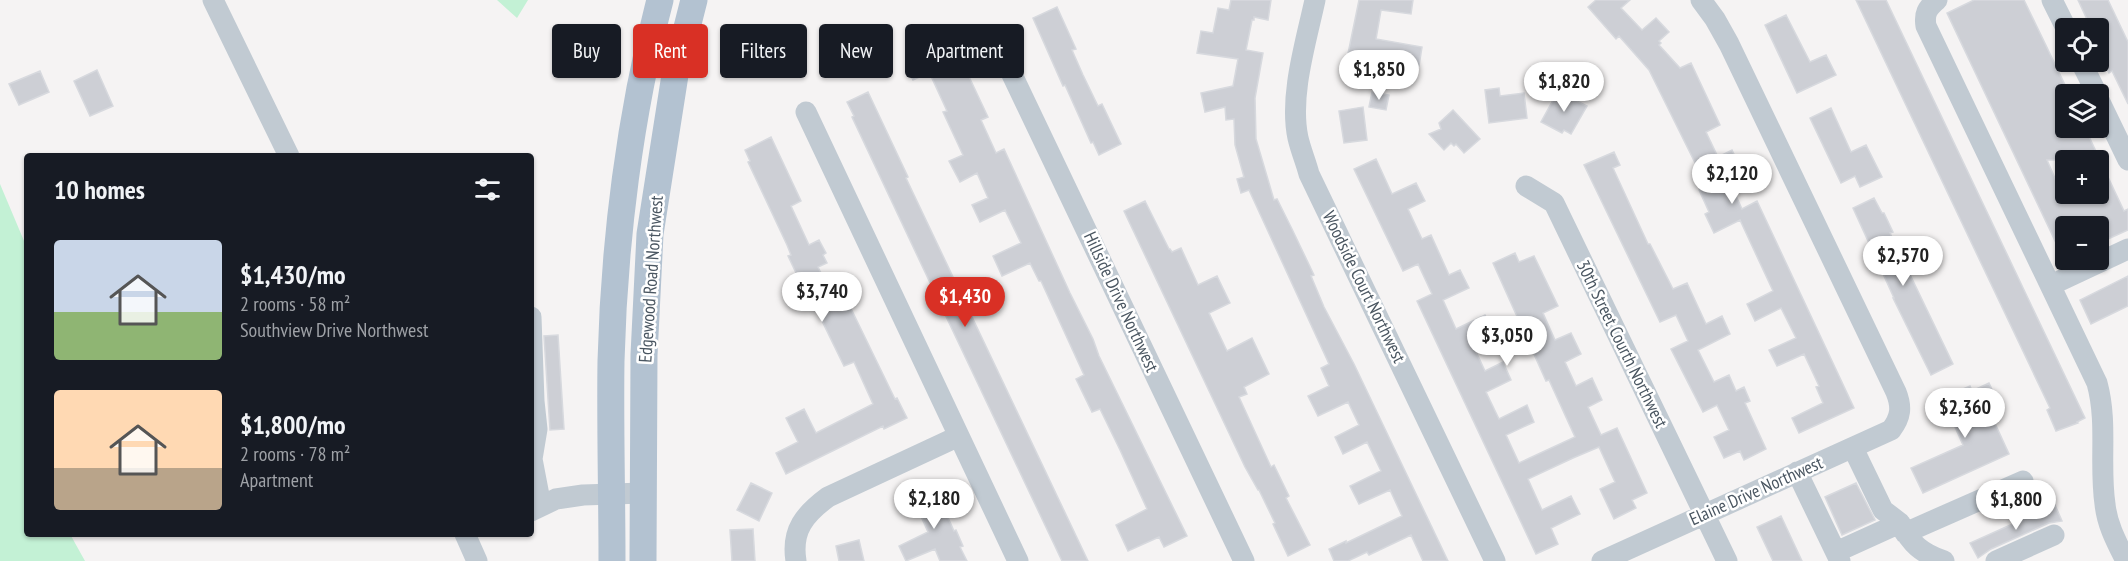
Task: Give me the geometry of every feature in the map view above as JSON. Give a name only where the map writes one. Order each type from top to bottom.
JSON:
[{"type":"main road","name":"Edgewood Road Northwest","points":[[612,561],[611,360],[620,234],[629,154],[660,0]]},
{"type":"main road","name":"Edgewood Road Northwest","points":[[643,561],[644,356],[650,234],[675,75],[694,0]]},
{"type":"street","points":[[213,0],[288,153]]},
{"type":"street","name":"Woodside Court Northwest","points":[[1315,0],[1300,70],[1296,111],[1298,138],[1306,165],[1495,561]]},
{"type":"street","name":"Elaine Drive Northwest","points":[[1606,560],[1891,430],[1901,412],[1896,392],[1729,44],[1701,0]]},
{"type":"street","points":[[1937,0],[1929,7],[1925,16],[1926,26],[2097,383],[2103,403],[2104,504],[2109,525],[2126,561]]},
{"type":"street","points":[[2052,0],[2061,18]]},
{"type":"street","name":"Hillside Drive Northwest","points":[[1014,78],[1244,561]]},
{"type":"street","points":[[806,112],[1018,561]]},
{"type":"street","points":[[2109,119],[2128,160]]},
{"type":"street","name":"30th Street Courth Northwest","points":[[1526,186],[1554,203],[1727,561]]},
{"type":"street","points":[[2051,285],[2128,249]]},
{"type":"street","points":[[534,401],[537,429],[534,447]]},
{"type":"street","points":[[796,561],[798,530],[810,510],[828,497],[959,436]]},
{"type":"street","points":[[1853,448],[1883,510],[1902,528],[1910,541],[1929,555],[1944,561]]},
{"type":"street","points":[[1797,472],[1838,557],[1902,528],[2023,481]]},
{"type":"street","points":[[534,484],[536,508],[556,499],[583,495],[643,493]]},
{"type":"street","points":[[1996,561],[2054,535]]},
{"type":"street","points":[[470,537],[477,561]]},
{"type":"green space","points":[[497,0],[528,0],[517,18]]},
{"type":"green space","points":[[0,184],[24,241],[24,537],[72,537],[85,561],[0,561]]},
{"type":"building","points":[[1231,0],[1271,0],[1268,20],[1254,17],[1252,20],[1246,50],[1263,53],[1255,98],[1256,139],[1274,200],[1277,199],[1292,229],[1314,275],[1311,276],[1324,307],[1354,364],[1448,561],[1423,561],[1411,535],[1369,555],[1367,552],[1348,561],[1334,561],[1329,549],[1402,516],[1390,490],[1359,504],[1350,486],[1381,471],[1367,442],[1343,454],[1335,437],[1359,425],[1348,402],[1318,416],[1308,396],[1329,386],[1321,368],[1329,364],[1249,190],[1241,193],[1237,179],[1244,177],[1235,145],[1234,119],[1226,120],[1225,107],[1205,112],[1201,93],[1233,86],[1238,59],[1197,53],[1201,31],[1213,33],[1218,8],[1229,10]]},
{"type":"building","points":[[1359,0],[1413,0],[1411,14],[1381,10],[1376,39],[1422,47],[1419,66],[1372,58],[1367,83],[1343,78]]},
{"type":"building","points":[[1596,0],[1630,0],[1621,8],[1642,30],[1656,18],[1669,32],[1659,41],[1661,43],[1659,45],[1680,68],[1691,63],[1720,125],[1706,132],[1718,157],[1732,150],[1742,171],[1728,178],[1742,209],[1757,201],[1854,408],[1799,433],[1792,418],[1823,403],[1816,387],[1819,386],[1804,354],[1777,366],[1769,350],[1796,338],[1781,308],[1755,321],[1747,304],[1773,291],[1740,220],[1714,233],[1705,214],[1709,212],[1699,190],[1707,187],[1649,70],[1619,36],[1616,39],[1588,7]]},
{"type":"building","points":[[1856,0],[1886,0],[2085,418],[2078,423],[2056,431],[2047,410],[2050,408]]},
{"type":"building","points":[[1974,0],[2024,0],[2055,64],[2055,72],[2059,72],[2065,84],[2055,84],[2055,138],[2090,138],[2095,150],[2055,150],[2055,160],[2047,160],[2055,178],[2055,204],[2109,204],[2109,179],[2124,211],[2128,209],[2128,230],[2109,239],[2109,216],[2055,216],[2055,241],[1947,13]]},
{"type":"building","points":[[2078,0],[2108,0],[2128,42],[2128,104],[2112,71],[2108,72],[2109,18],[2086,18]]},
{"type":"building","points":[[1057,7],[1076,49],[1072,50],[1083,75],[1098,106],[1102,104],[1121,144],[1099,155],[1093,142],[1091,143],[1065,85],[1063,86],[1033,18]]},
{"type":"building","points":[[1786,15],[1810,62],[1826,55],[1836,75],[1797,93],[1765,25]]},
{"type":"building","points":[[97,70],[113,106],[90,116],[74,81]]},
{"type":"building","points":[[40,71],[49,92],[19,105],[9,84]]},
{"type":"building","points":[[932,78],[970,78],[988,117],[981,120],[996,153],[1004,149],[1099,356],[1187,536],[1164,547],[1159,537],[1128,551],[1116,525],[1147,509],[1100,409],[1092,412],[1076,379],[1084,375],[1041,281],[1030,263],[1002,276],[993,256],[1021,243],[1005,210],[980,222],[972,205],[988,198],[977,173],[960,182],[949,161],[963,155],[943,112],[947,111]]},
{"type":"building","points":[[1499,88],[1500,96],[1524,93],[1527,118],[1489,123],[1485,90]]},
{"type":"building","points":[[1558,91],[1587,106],[1571,134],[1564,130],[1562,133],[1541,122]]},
{"type":"building","points":[[868,92],[908,177],[906,178],[1088,561],[1062,561],[852,117],[854,116],[847,102]]},
{"type":"building","points":[[1372,92],[1389,95],[1386,110],[1369,107]]},
{"type":"building","points":[[1363,107],[1367,140],[1344,143],[1339,111]]},
{"type":"building","points":[[1831,108],[1851,152],[1866,145],[1882,177],[1860,187],[1855,176],[1841,183],[1810,118]]},
{"type":"building","points":[[1453,110],[1480,139],[1464,153],[1456,144],[1454,146],[1451,143],[1444,150],[1429,134],[1441,129],[1439,123]]},
{"type":"building","points":[[771,137],[801,201],[791,206],[809,245],[819,240],[826,253],[823,255],[827,263],[818,267],[831,293],[841,288],[895,399],[897,398],[907,418],[884,429],[883,426],[786,474],[776,453],[798,442],[786,418],[804,409],[816,433],[873,404],[854,362],[844,366],[800,276],[798,277],[788,256],[791,255],[787,245],[748,162],[750,161],[745,150]]},
{"type":"building","points":[[1614,152],[1620,165],[1613,168],[1648,244],[1673,289],[1687,283],[1706,324],[1722,316],[1730,334],[1698,350],[1714,382],[1729,375],[1736,391],[1744,387],[1750,401],[1745,403],[1766,449],[1744,460],[1740,451],[1724,458],[1714,437],[1729,430],[1717,405],[1703,412],[1671,349],[1688,341],[1676,315],[1660,322],[1584,165]]},
{"type":"building","points":[[1376,159],[1392,194],[1416,183],[1425,201],[1408,209],[1422,239],[1431,235],[1449,275],[1460,270],[1469,288],[1443,300],[1456,329],[1485,315],[1494,333],[1472,343],[1485,371],[1503,362],[1511,380],[1486,392],[1499,419],[1527,405],[1534,422],[1506,435],[1519,463],[1575,437],[1549,380],[1546,381],[1493,263],[1515,253],[1519,262],[1534,256],[1558,306],[1543,313],[1555,340],[1571,333],[1581,354],[1565,362],[1576,386],[1592,378],[1602,400],[1588,407],[1601,435],[1617,428],[1647,493],[1632,500],[1636,508],[1614,519],[1600,489],[1615,482],[1599,447],[1573,458],[1528,479],[1542,510],[1571,496],[1580,514],[1551,528],[1558,544],[1536,554],[1417,301],[1432,294],[1418,264],[1403,271],[1354,169]]},
{"type":"building","points":[[1874,198],[1884,213],[1893,232],[1890,233],[1953,364],[1931,375],[1893,298],[1853,208]]},
{"type":"building","points":[[1145,201],[1169,249],[1172,252],[1181,248],[1198,285],[1217,276],[1230,303],[1209,313],[1227,351],[1252,338],[1269,374],[1244,387],[1247,394],[1239,397],[1271,467],[1274,465],[1289,496],[1286,498],[1310,545],[1288,556],[1273,524],[1275,523],[1245,467],[1124,211]]},
{"type":"building","points":[[2128,276],[2128,306],[2091,324],[2080,300]]},
{"type":"building","points":[[558,335],[564,429],[550,430],[544,336]]},
{"type":"building","points":[[1989,383],[1998,402],[1987,406],[2009,454],[1923,493],[1911,468],[1963,445],[1942,398],[1970,386],[1972,391]]},
{"type":"building","points":[[751,483],[772,493],[759,521],[737,510]]},
{"type":"building","points":[[1856,483],[1875,520],[1842,535],[1825,497]]},
{"type":"building","points":[[933,484],[954,531],[956,530],[963,546],[960,547],[967,561],[940,561],[935,549],[906,561],[899,546],[928,532],[911,494]]},
{"type":"building","points":[[2055,505],[2062,521],[2049,523],[1991,549],[1978,558],[1970,543]]},
{"type":"building","points":[[1781,516],[1802,561],[1773,561],[1757,527]]},
{"type":"building","points":[[753,529],[755,561],[732,561],[730,530]]},
{"type":"building","points":[[859,540],[864,561],[839,561],[836,546]]}]
